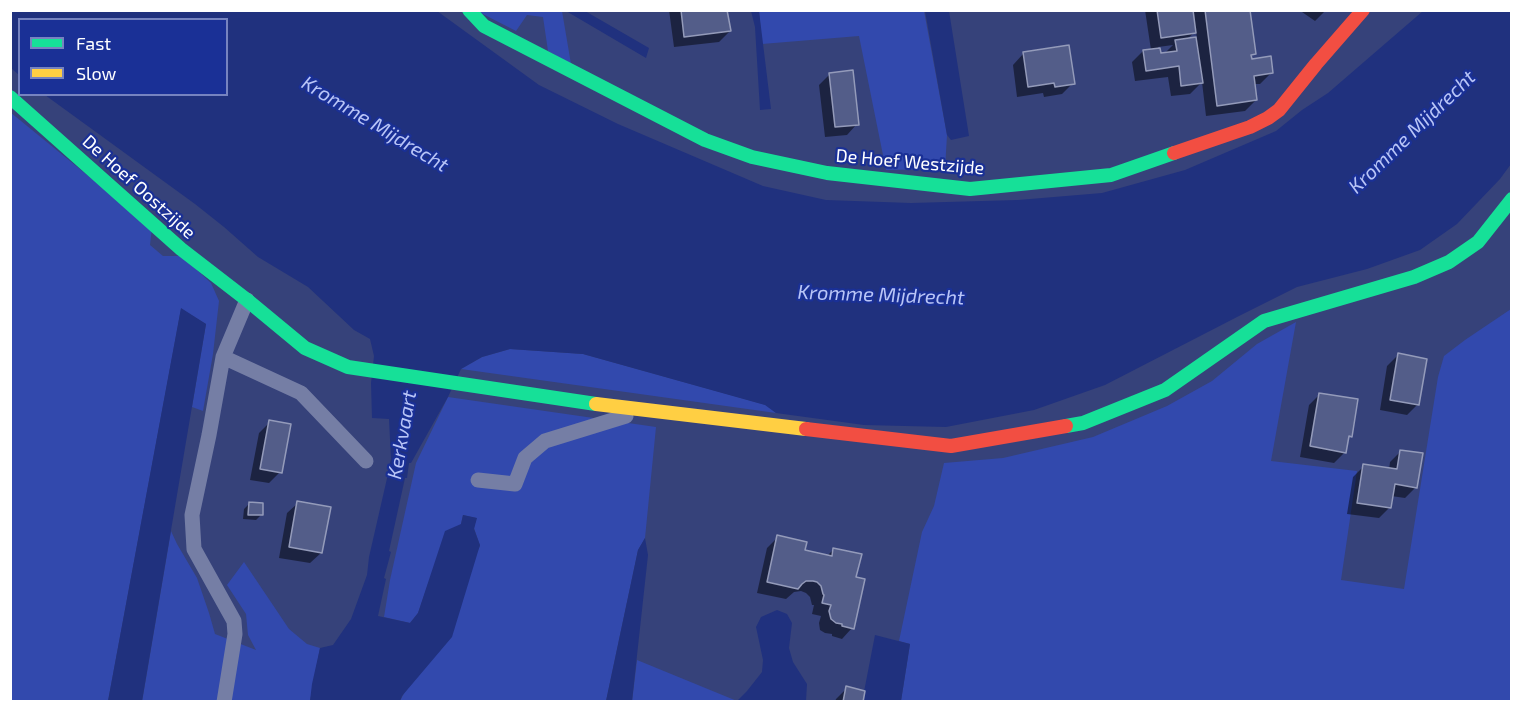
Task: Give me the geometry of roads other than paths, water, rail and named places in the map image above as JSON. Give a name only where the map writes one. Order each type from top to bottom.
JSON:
[{"type":"street","name":"De Hoef Westzijde","points":[[469,10],[484,26],[705,140],[752,157],[826,173],[970,189],[1111,175],[1250,127],[1279,110],[1363,10]]},
{"type":"street","name":"De Hoef Oostzijde","points":[[10,97],[181,249],[247,300]]},
{"type":"street","points":[[247,300],[305,348],[348,367],[579,402],[951,446],[1083,423],[1165,390],[1264,321],[1414,277],[1449,262],[1478,242],[1512,199]]},
{"type":"lane","points":[[225,702],[235,634],[234,621],[194,549],[192,515],[223,357],[247,300]]},
{"type":"lane","points":[[223,357],[302,393],[366,461]]},
{"type":"lane","points":[[478,480],[515,484],[525,458],[545,441],[646,410]]},
{"type":"water","points":[[10,11],[437,11],[539,85],[618,124],[763,186],[826,200],[911,203],[1018,200],[1102,193],[1185,170],[1276,131],[1328,93],[1423,11],[1511,11],[1511,164],[1500,179],[1457,224],[1420,250],[1367,269],[1297,287],[1105,385],[1034,410],[946,427],[864,425],[776,413],[765,405],[583,354],[510,349],[482,357],[461,369],[448,397],[409,463],[389,551],[391,552],[378,616],[410,623],[418,613],[445,531],[461,524],[463,515],[477,518],[474,529],[480,545],[452,637],[400,701],[310,701],[320,648],[333,645],[351,619],[367,575],[391,459],[389,419],[372,418],[371,383],[374,356],[370,339],[354,330],[308,287],[258,257],[195,204],[46,96],[228,96],[228,18],[18,18],[18,74],[11,68]]},
{"type":"water","points":[[566,11],[585,11],[649,48],[646,58]]},
{"type":"water","points":[[751,11],[759,11],[771,109],[760,110],[755,27]]},
{"type":"water","points":[[925,11],[949,11],[969,136],[951,140],[947,135]]},
{"type":"water","points":[[181,308],[206,324],[142,701],[108,701]]},
{"type":"water","points":[[645,538],[648,555],[632,701],[606,701],[638,550]]},
{"type":"water","points":[[777,610],[787,614],[792,623],[789,648],[793,662],[807,684],[806,701],[737,701],[762,672],[763,660],[756,627],[761,617]]},
{"type":"water","points":[[875,635],[910,644],[901,701],[862,702]]},
{"type":"water label","name":"Kromme Mijdrecht","points":[[375,124]]},
{"type":"water label","name":"Kromme Mijdrecht","points":[[1412,132]]},
{"type":"water label","name":"Kromme Mijdrecht","points":[[881,295]]},
{"type":"water label","name":"Kerkvaart","points":[[402,435]]}]
